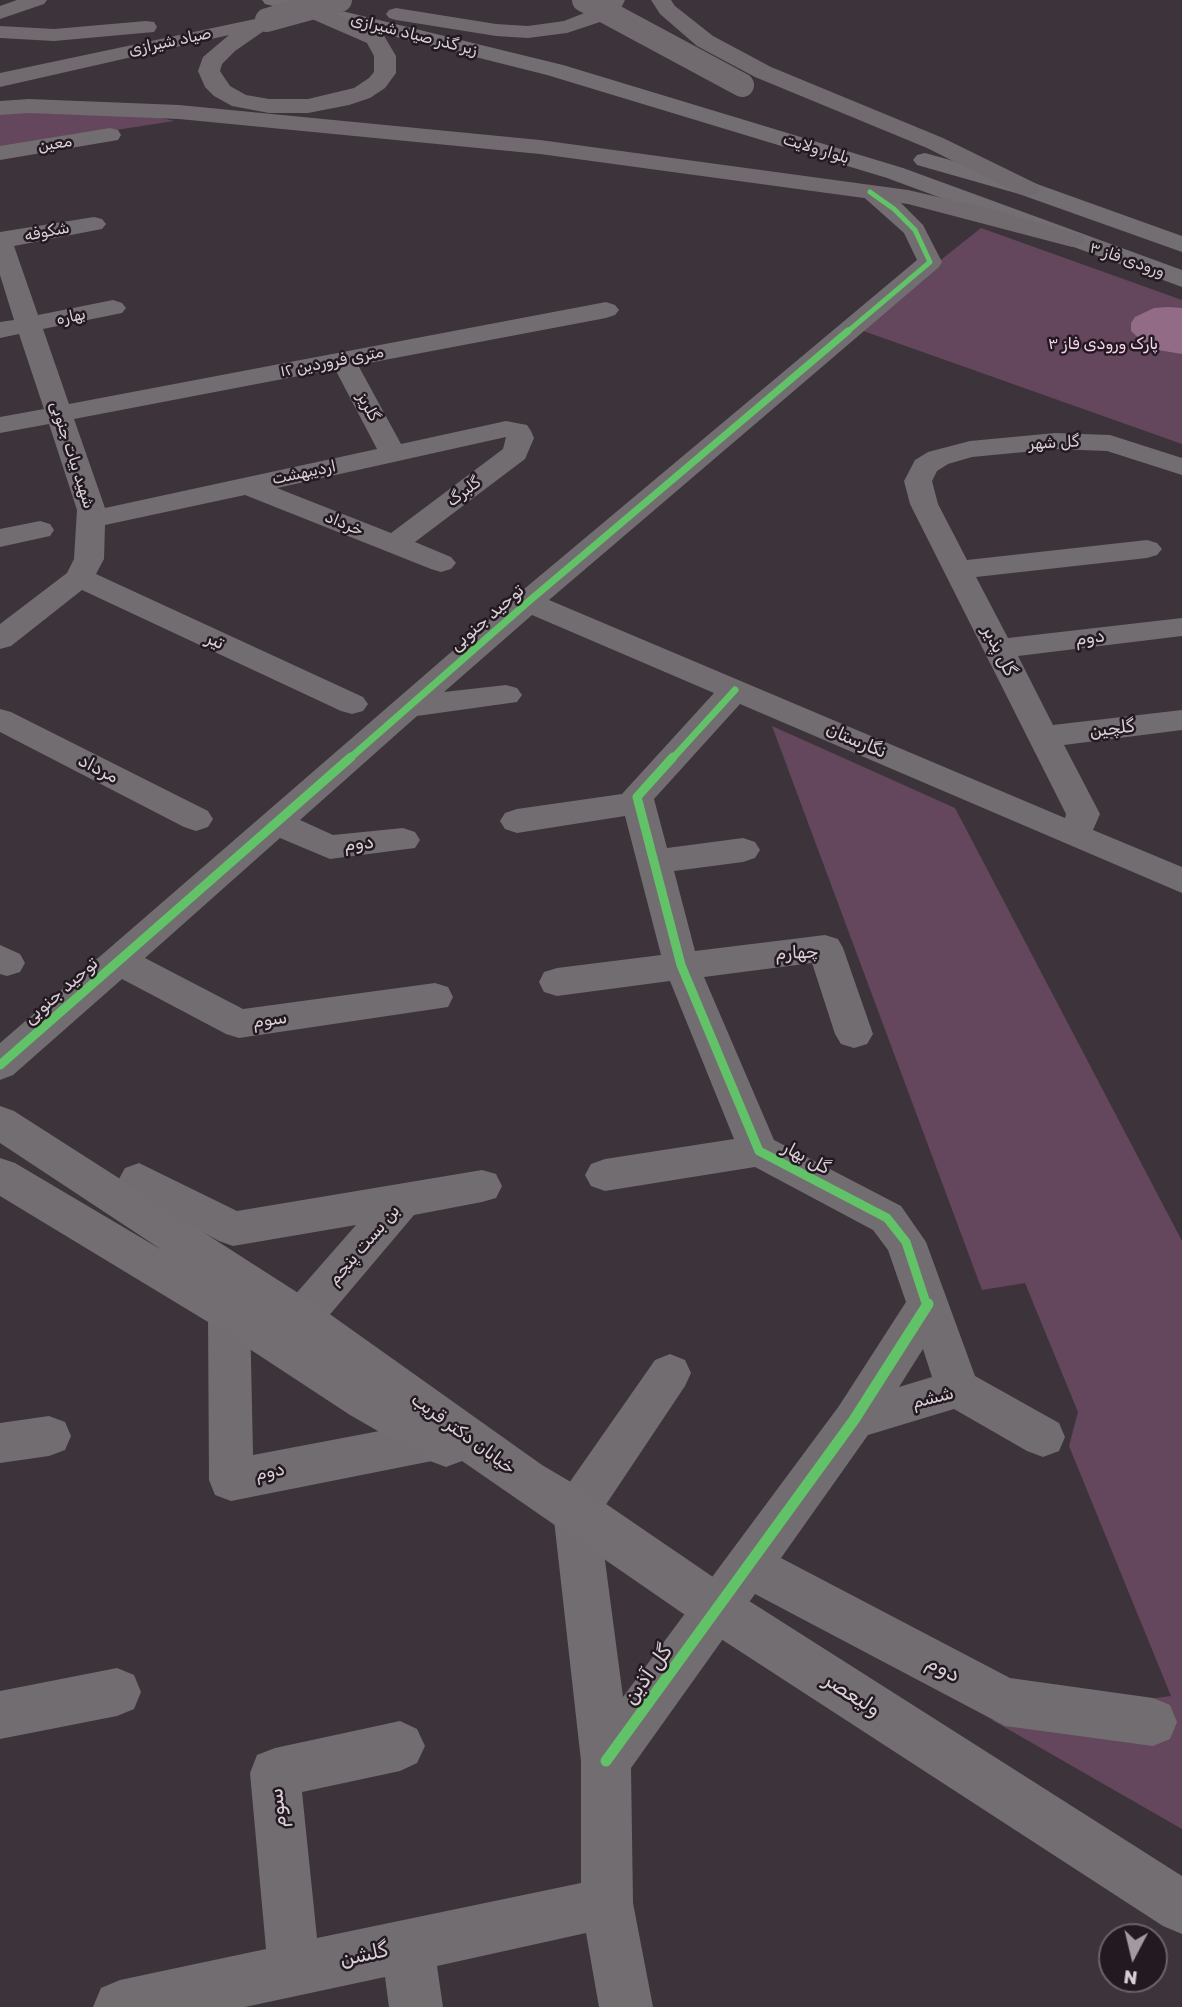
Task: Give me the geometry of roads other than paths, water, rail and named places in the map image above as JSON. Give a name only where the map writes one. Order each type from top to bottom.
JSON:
[{"type":"highway","points":[[0,13],[37,0]]},
{"type":"highway","name":"صیاد شیرازی","points":[[0,80],[270,10],[339,0]]},
{"type":"highway","points":[[584,0],[742,85],[938,164]]},
{"type":"highway","points":[[396,14],[496,30],[528,32],[567,27],[593,18],[611,10],[615,0]]},
{"type":"highway","points":[[661,0],[667,10],[705,41],[763,72],[935,143],[1028,190]]},
{"type":"highway","points":[[270,10],[211,62],[209,71],[213,82],[222,90],[240,101],[269,106],[308,106],[362,93],[377,83],[384,73],[384,56],[375,39],[296,5]]},
{"type":"highway","name":"صیاد شیرازی","points":[[0,61],[211,12]]},
{"type":"highway","points":[[0,32],[54,36],[151,26]]},
{"type":"highway","points":[[0,108],[40,106],[179,112],[540,147],[908,197],[985,215],[1072,240]]},
{"type":"main road","name":"زیر گذر صیاد شیرازی","points":[[339,0],[620,74],[806,130]]},
{"type":"main road","name":"زیر گذر صیاد شیرازی","points":[[270,10],[296,5],[555,70]]},
{"type":"main road","name":"بلوار ولایت","points":[[555,70],[895,173],[1072,240]]},
{"type":"main road","name":"بلوار ولایت","points":[[806,130],[1028,190],[1182,244]]},
{"type":"main road","name":"ورودی فاز ۳","points":[[1072,240],[1182,279]]},
{"type":"main road","name":"خیابان دکتر قریب","points":[[0,1122],[301,1318],[525,1480]]},
{"type":"main road","name":"خیابان دکتر قریب","points":[[0,1175],[229,1312],[432,1441],[525,1480]]},
{"type":"main road","name":"ولیعصر","points":[[525,1480],[576,1511],[718,1609],[1182,1907]]},
{"type":"street","name":"معین","points":[[0,153],[110,135]]},
{"type":"street","name":"توحید جنوبی","points":[[0,1065],[528,602],[930,261],[915,230],[894,209],[870,192]]},
{"type":"street","name":"شکوفه","points":[[0,240],[94,224]]},
{"type":"street","name":"شهید بیات جنوبی","points":[[0,240],[91,510],[89,559],[79,578]]},
{"type":"street","name":"بهاره","points":[[0,330],[113,308]]},
{"type":"street","name":"۱۲ متری فروردین","points":[[0,425],[606,310]]},
{"type":"street","name":"گلریز","points":[[343,360],[393,454]]},
{"type":"street","name":"اردیبهشت","points":[[91,520],[506,429],[517,431]]},
{"type":"street","name":"گلبرگ","points":[[395,544],[514,453],[520,438],[517,431]]},
{"type":"street","name":"گل شهر","points":[[925,466],[938,458],[970,449],[1086,441],[1110,443],[1182,467]]},
{"type":"street","name":"گل پذیر","points":[[925,466],[918,481],[919,492],[1083,814],[1074,835]]},
{"type":"street","name":"خرداد","points":[[246,485],[441,563]]},
{"type":"street","points":[[0,538],[40,530]]},
{"type":"street","points":[[0,639],[79,578]]},
{"type":"street","name":"تیر","points":[[79,578],[352,704]]},
{"type":"street","name":"نگارستان","points":[[528,602],[1074,835],[1172,872]]},
{"type":"street","name":"دوم","points":[[998,649],[1182,627]]},
{"type":"street","points":[[517,821],[639,803],[637,797],[735,690]]},
{"type":"street","points":[[409,707],[506,695]]},
{"type":"street","name":"مرداد","points":[[0,719],[196,819]]},
{"type":"street","name":"گلچین","points":[[1043,737],[1182,720]]},
{"type":"street","name":"گل بهار","points":[[639,803],[681,965],[759,1151],[887,1218],[906,1242],[958,1389]]},
{"type":"street","name":"دوم","points":[[278,824],[330,847],[403,840]]},
{"type":"street","points":[[654,862],[743,850]]},
{"type":"street","points":[[1182,895],[1182,910]]},
{"type":"street","name":"چهارم","points":[[681,965],[825,948],[854,1034]]},
{"type":"street","name":"سوم","points":[[120,961],[239,1024],[435,997]]},
{"type":"street","points":[[557,982],[681,965]]},
{"type":"street","points":[[606,1175],[759,1151]]},
{"type":"street","points":[[139,1179],[233,1229],[402,1201]]},
{"type":"street","name":"بن بست پنجم","points":[[301,1318],[402,1201],[482,1186]]},
{"type":"street","points":[[718,1609],[854,1420],[928,1304]]},
{"type":"street","name":"دوم","points":[[229,1312],[231,1480],[432,1441]]},
{"type":"street","points":[[576,1511],[670,1373]]},
{"type":"street","name":"ششم","points":[[854,1420],[958,1389],[1043,1437]]},
{"type":"street","points":[[0,1443],[49,1436]]},
{"type":"street","name":"گل آذین","points":[[576,1511],[606,1761],[607,1903],[626,2007]]},
{"type":"street","name":"دوم","points":[[750,1566],[1005,1702],[1153,1722]]},
{"type":"street","name":"گل آذین","points":[[606,1761],[718,1609]]},
{"type":"street","points":[[0,1715],[117,1692]]},
{"type":"street","name":"سوم","points":[[294,1970],[275,1773],[400,1746]]},
{"type":"street","name":"گلشن","points":[[120,2007],[607,1903]]},
{"type":"street","points":[[408,1946],[416,2007]]},
{"type":"lane","points":[[958,570],[1147,550]]},
{"type":"park label","name":"پارک ورودی فاز ۳","points":[[1103,344]]}]
